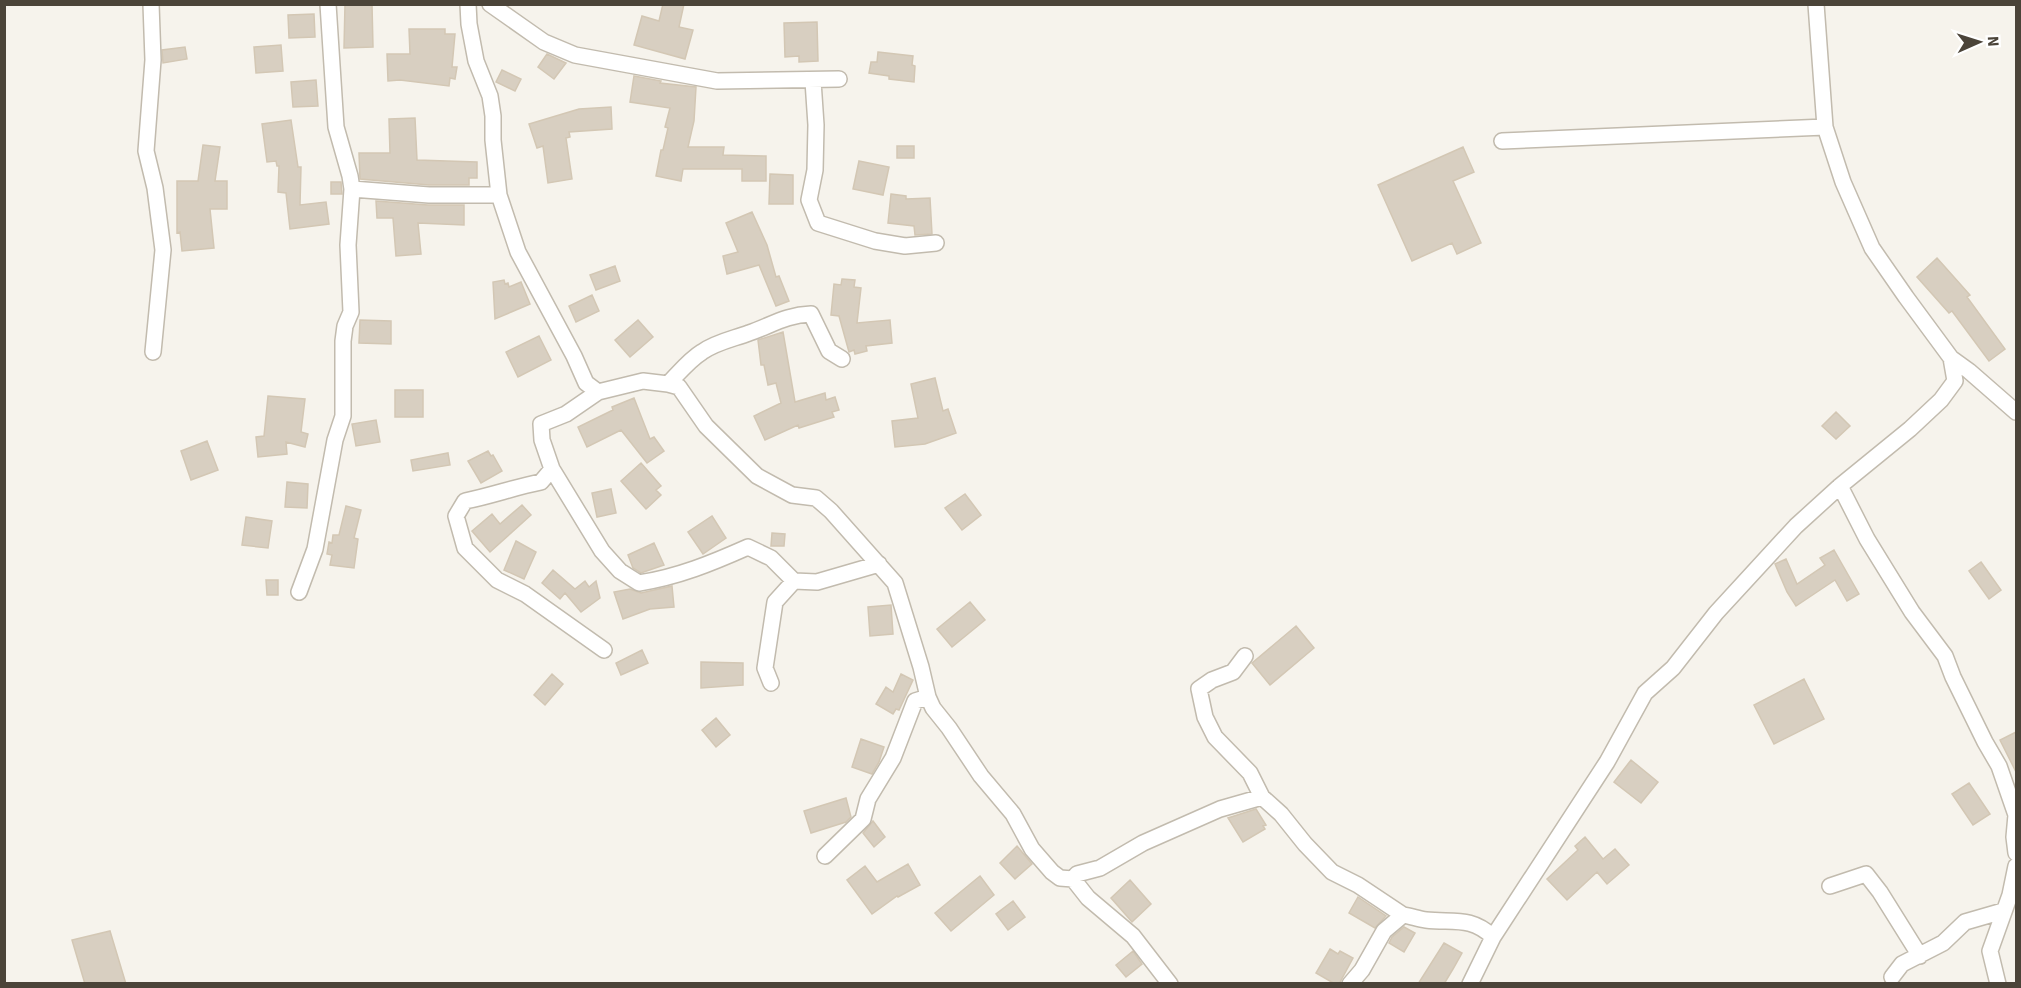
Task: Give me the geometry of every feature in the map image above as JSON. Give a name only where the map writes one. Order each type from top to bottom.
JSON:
[{"type":"street","points":[[151,4],[153,60],[146,151],[155,188],[163,250],[153,352]]},
{"type":"street","points":[[299,592],[315,549],[335,440],[343,416],[345,326],[351,312],[348,244],[351,189],[350,176],[336,127],[328,4]]},
{"type":"street","points":[[468,4],[476,61],[490,96],[499,195],[518,252],[586,383],[598,392]]},
{"type":"street","points":[[490,4],[544,42],[574,55],[717,81],[839,80]]},
{"type":"street","points":[[1816,4],[1825,127],[1843,182],[1872,248],[1952,358],[2016,412]]},
{"type":"street","points":[[813,81],[816,125],[815,170],[809,200],[818,223],[875,241],[905,246],[936,243]]},
{"type":"street","points":[[1502,141],[1825,127]]},
{"type":"street","points":[[351,189],[429,195],[499,195]]},
{"type":"street","points":[[668,384],[701,352],[718,343],[798,315],[811,314],[829,351],[842,359]]},
{"type":"street","points":[[1470,984],[1493,937],[1607,762],[1645,693],[1673,668],[1716,613],[1796,526],[1840,486],[1911,429],[1941,400],[1955,381],[1952,358]]},
{"type":"street","points":[[879,564],[817,582],[794,581],[771,558],[748,547],[700,568],[664,579],[639,583],[620,571],[602,551],[552,469],[542,440],[541,424],[566,414],[598,392],[643,381],[668,384],[679,387],[706,426],[757,476],[792,495],[816,498],[879,564],[895,583],[933,708],[981,776],[1013,814],[1032,849],[1052,872],[1060,878],[1073,879],[1088,898],[1133,936],[1170,984]]},
{"type":"street","points":[[552,469],[541,482],[517,486],[486,497],[465,501],[456,516],[465,548],[497,580],[525,594],[604,650]]},
{"type":"street","points":[[1840,486],[1867,539],[1912,612],[1945,656],[1953,677],[1999,766],[2016,815],[2014,837],[2016,853]]},
{"type":"street","points":[[771,683],[765,668],[775,602],[794,581]]},
{"type":"street","points":[[1245,656],[1233,672],[1212,680],[1199,689],[1205,717],[1215,737],[1251,773],[1262,797],[1281,814],[1332,872],[1358,885],[1403,915],[1426,920],[1474,923],[1484,928],[1493,937]]},
{"type":"street","points":[[825,856],[863,819],[868,799],[893,758],[915,701],[928,697]]},
{"type":"street","points":[[1073,879],[1077,874],[1100,868],[1143,843],[1220,809],[1262,797]]},
{"type":"street","points":[[1998,984],[1990,951],[2010,895],[2016,866]]},
{"type":"street","points":[[1830,886],[1866,874],[1920,956]]},
{"type":"street","points":[[1892,977],[1902,964],[1943,943],[1965,922],[2003,911]]},
{"type":"street","points":[[1350,984],[1362,970],[1384,931],[1403,915]]},
{"type":"building","points":[[345,4],[372,4],[373,47],[344,48]]},
{"type":"building","points":[[663,4],[684,4],[679,27],[693,30],[685,59],[634,45],[642,16],[659,21]]},
{"type":"building","points":[[314,14],[315,37],[289,38],[288,15]]},
{"type":"building","points":[[817,22],[818,61],[799,62],[799,56],[785,57],[784,23]]},
{"type":"building","points":[[409,29],[445,29],[445,34],[455,34],[452,67],[457,67],[455,79],[450,78],[449,86],[400,80],[388,81],[387,54],[410,54]]},
{"type":"building","points":[[281,45],[283,71],[256,73],[254,47]]},
{"type":"building","points":[[185,47],[187,59],[163,63],[162,50]]},
{"type":"building","points":[[878,52],[913,56],[914,82],[889,79],[889,76],[869,73],[871,62],[877,62]]},
{"type":"building","points":[[547,54],[566,63],[554,79],[538,67]]},
{"type":"building","points":[[502,70],[521,79],[515,91],[496,82]]},
{"type":"building","points":[[634,76],[661,81],[660,83],[696,87],[694,121],[688,147],[724,147],[723,155],[766,156],[766,181],[742,181],[742,169],[683,169],[681,181],[656,176],[668,128],[665,127],[670,108],[630,102]]},
{"type":"building","points":[[316,80],[318,106],[293,107],[291,82]]},
{"type":"building","points":[[611,107],[612,129],[569,132],[570,137],[566,138],[572,179],[548,183],[543,146],[537,148],[529,124],[579,109]]},
{"type":"building","points":[[415,118],[417,160],[477,162],[477,178],[469,178],[469,185],[429,185],[360,179],[359,153],[390,153],[389,119]]},
{"type":"building","points":[[291,120],[298,167],[301,167],[300,205],[326,202],[329,224],[290,229],[286,193],[278,192],[279,166],[276,161],[267,162],[262,124]]},
{"type":"building","points":[[203,145],[220,147],[215,181],[227,181],[227,209],[210,209],[214,248],[182,251],[180,232],[177,233],[177,181],[198,181]]},
{"type":"building","points":[[897,146],[914,146],[914,158],[897,158]]},
{"type":"building","points":[[1463,147],[1474,172],[1453,181],[1481,243],[1457,254],[1452,243],[1412,261],[1378,185]]},
{"type":"building","points":[[859,161],[889,167],[883,195],[853,189]]},
{"type":"building","points":[[770,174],[793,175],[793,204],[769,204]]},
{"type":"building","points":[[331,182],[341,182],[342,194],[331,194]]},
{"type":"building","points":[[891,194],[906,196],[906,199],[930,198],[932,234],[915,235],[914,226],[888,223]]},
{"type":"building","points":[[376,201],[464,205],[464,225],[418,223],[421,254],[396,256],[393,218],[377,218]]},
{"type":"building","points":[[752,212],[767,245],[776,277],[779,276],[789,301],[776,306],[759,265],[727,274],[723,256],[738,252],[726,223]]},
{"type":"building","points":[[1937,258],[1970,295],[1967,297],[2005,349],[1989,361],[1952,311],[1949,313],[1917,277]]},
{"type":"building","points":[[615,266],[620,281],[596,290],[590,275]]},
{"type":"building","points":[[842,279],[855,280],[854,287],[861,288],[857,323],[890,320],[892,343],[866,346],[867,351],[855,354],[854,350],[849,352],[839,316],[831,315],[834,284],[841,285]]},
{"type":"building","points":[[504,280],[509,287],[521,282],[530,304],[495,319],[493,282]]},
{"type":"building","points":[[592,295],[599,311],[576,322],[569,306]]},
{"type":"building","points":[[360,320],[391,321],[391,344],[359,343]]},
{"type":"building","points":[[638,320],[653,337],[630,357],[615,340]]},
{"type":"building","points":[[783,332],[795,402],[825,393],[826,400],[835,397],[839,410],[832,412],[834,417],[799,428],[798,425],[765,440],[754,416],[781,403],[776,383],[768,385],[764,365],[761,365],[758,340]]},
{"type":"building","points":[[539,336],[551,360],[518,377],[506,352]]},
{"type":"building","points":[[935,378],[943,411],[948,409],[956,433],[925,444],[895,447],[892,421],[918,418],[911,384]]},
{"type":"building","points":[[395,390],[423,390],[423,417],[395,417]]},
{"type":"building","points":[[268,396],[305,399],[301,432],[308,434],[305,447],[286,442],[287,454],[258,457],[256,437],[264,436]]},
{"type":"building","points":[[634,398],[650,439],[654,437],[664,451],[647,463],[621,430],[587,447],[578,427],[613,410],[612,407]]},
{"type":"building","points":[[1836,412],[1850,426],[1836,439],[1822,426]]},
{"type":"building","points":[[376,420],[380,442],[356,446],[352,424]]},
{"type":"building","points":[[207,441],[218,470],[191,480],[181,451]]},
{"type":"building","points":[[488,451],[491,456],[493,455],[502,471],[481,483],[468,461]]},
{"type":"building","points":[[448,453],[450,465],[413,471],[411,460]]},
{"type":"building","points":[[641,463],[661,486],[656,490],[661,495],[646,509],[621,481]]},
{"type":"building","points":[[287,482],[308,484],[307,508],[285,507]]},
{"type":"building","points":[[611,489],[616,513],[597,517],[592,493]]},
{"type":"building","points":[[965,494],[981,515],[962,530],[945,508]]},
{"type":"building","points":[[522,505],[531,515],[490,552],[472,531],[492,514],[500,524]]},
{"type":"building","points":[[346,506],[361,510],[354,538],[358,539],[354,568],[330,565],[332,555],[327,554],[333,535],[339,535]]},
{"type":"building","points":[[712,516],[726,538],[703,554],[688,532]]},
{"type":"building","points":[[246,517],[272,521],[268,548],[242,545]]},
{"type":"building","points":[[772,533],[785,534],[784,546],[771,546]]},
{"type":"building","points":[[516,541],[536,552],[524,579],[504,570]]},
{"type":"building","points":[[654,543],[664,565],[641,573],[633,568],[628,555]]},
{"type":"building","points":[[1834,550],[1859,594],[1847,601],[1835,580],[1796,606],[1775,564],[1786,559],[1797,584],[1825,565],[1820,558]]},
{"type":"building","points":[[1981,562],[2001,590],[1989,599],[1969,571]]},
{"type":"building","points":[[553,570],[575,589],[585,581],[589,587],[596,581],[600,598],[581,612],[565,593],[560,599],[542,583]]},
{"type":"building","points":[[266,580],[278,580],[278,595],[267,595]]},
{"type":"building","points":[[672,586],[674,607],[650,609],[623,619],[614,592],[630,589],[641,593]]},
{"type":"building","points":[[970,602],[985,620],[952,647],[937,629]]},
{"type":"building","points":[[891,605],[893,634],[870,636],[868,607]]},
{"type":"building","points":[[1296,626],[1314,648],[1270,685],[1252,663]]},
{"type":"building","points":[[642,650],[648,663],[621,675],[616,663]]},
{"type":"building","points":[[701,662],[743,663],[743,685],[701,688]]},
{"type":"building","points":[[552,674],[563,684],[545,705],[534,695]]},
{"type":"building","points":[[901,674],[913,680],[899,710],[896,709],[893,714],[876,704],[886,687],[893,692]]},
{"type":"building","points":[[1804,679],[1824,719],[1774,744],[1754,705]]},
{"type":"building","points":[[716,718],[730,735],[716,747],[702,730]]},
{"type":"building","points":[[2016,732],[2016,772],[2000,740]]},
{"type":"building","points":[[861,739],[884,747],[872,774],[852,767]]},
{"type":"building","points":[[1631,760],[1658,782],[1641,803],[1614,782]]},
{"type":"building","points":[[1969,783],[1990,814],[1973,825],[1952,794]]},
{"type":"building","points":[[846,798],[851,817],[846,822],[811,833],[804,811]]},
{"type":"building","points":[[1256,809],[1266,825],[1263,826],[1265,829],[1243,842],[1228,818]]},
{"type":"building","points":[[873,821],[885,837],[874,847],[863,833]]},
{"type":"building","points":[[1585,837],[1603,859],[1615,849],[1629,865],[1607,884],[1597,872],[1567,900],[1547,879],[1578,850],[1575,846]]},
{"type":"building","points":[[1017,846],[1032,864],[1015,879],[1000,863]]},
{"type":"building","points":[[908,864],[920,885],[897,896],[872,914],[847,880],[865,866],[877,882]]},
{"type":"building","points":[[980,876],[994,895],[951,931],[935,913]]},
{"type":"building","points":[[1130,880],[1151,904],[1132,922],[1111,898]]},
{"type":"building","points":[[1358,897],[1386,916],[1375,928],[1349,913]]},
{"type":"building","points":[[1013,901],[1025,917],[1008,930],[996,914]]},
{"type":"building","points":[[1404,927],[1415,933],[1404,952],[1389,943],[1392,937]]},
{"type":"building","points":[[110,931],[126,984],[85,984],[72,940]]},
{"type":"building","points":[[1444,943],[1462,953],[1444,984],[1418,984]]},
{"type":"building","points":[[1330,949],[1353,958],[1339,984],[1316,973]]},
{"type":"building","points":[[1133,951],[1142,964],[1126,977],[1116,965]]}]
